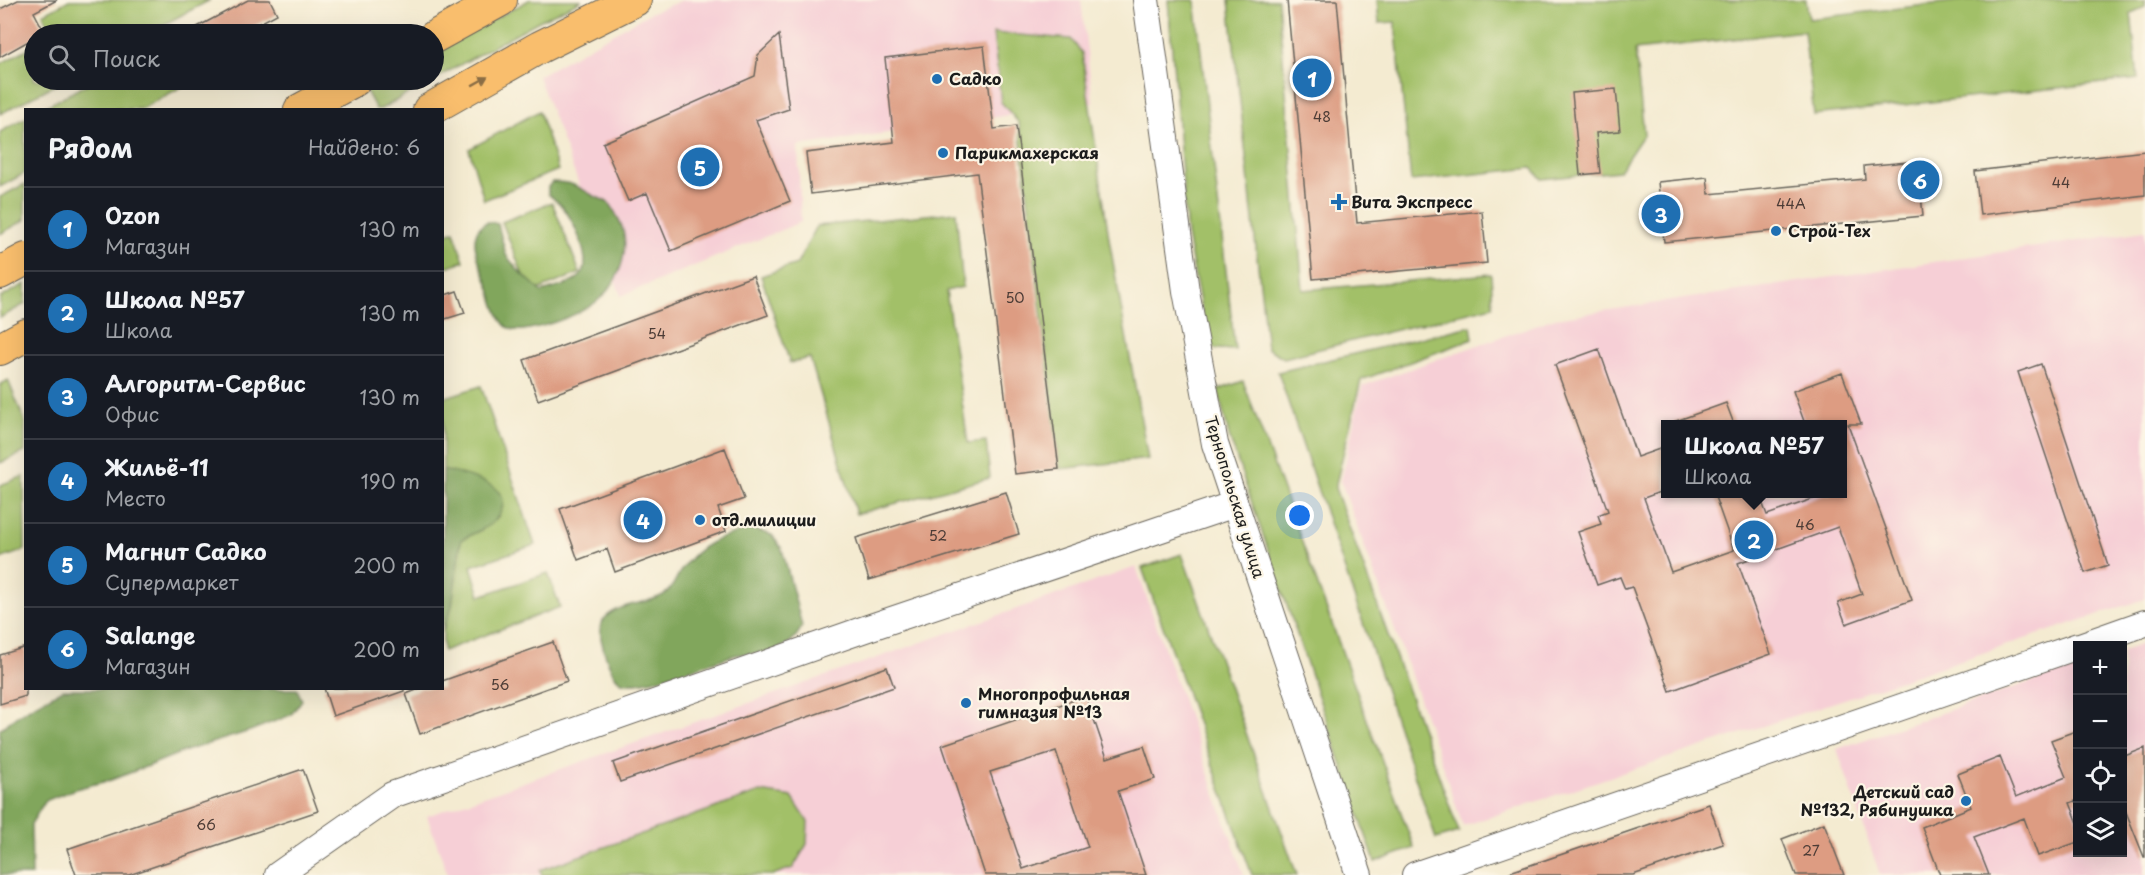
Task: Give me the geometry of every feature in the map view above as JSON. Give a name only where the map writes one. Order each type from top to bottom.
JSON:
[{"type":"main road","points":[[444,31],[501,0]]},
{"type":"main road","points":[[433,108],[540,47],[635,0]]},
{"type":"main road","points":[[304,108],[337,90]]},
{"type":"main road","points":[[0,273],[24,260]]},
{"type":"main road","points":[[0,349],[24,336]]},
{"type":"street","name":"Тернопольская улица","points":[[1146,0],[1186,291],[1215,444],[1359,875]]},
{"type":"street","points":[[278,875],[392,795],[876,625],[1235,504]]},
{"type":"street","points":[[2093,641],[2145,623]]},
{"type":"street","points":[[1414,875],[2073,648]]},
{"type":"shaded area","points":[[683,0],[1081,0],[1093,103],[798,146],[801,222],[621,296],[538,76],[650,13]]},
{"type":"shaded area","points":[[2145,231],[2145,599],[1463,826],[1341,482],[1362,386],[1555,318]]},
{"type":"shaded area","name":"Многопрофильная гимназия №13","points":[[1136,567],[1244,875],[448,875],[427,816]]},
{"type":"shaded area","name":"Детский сад №132, Рябинушка","points":[[2145,643],[2145,875],[1880,875],[1837,749],[2073,667],[2073,857],[2127,857],[2127,650]]},
{"type":"green space","points":[[69,0],[210,0],[165,24],[48,24],[43,14]]},
{"type":"green space","points":[[529,0],[582,0],[444,73],[444,47]]},
{"type":"green space","points":[[1168,0],[1195,0],[1235,350],[1215,349],[1207,339],[1187,235]]},
{"type":"green space","points":[[1229,0],[1278,0],[1303,290],[1491,274],[1493,306],[1284,358],[1267,348]]},
{"type":"green space","points":[[1377,0],[1806,0],[1809,19],[1967,0],[2145,0],[2145,7],[2131,13],[2138,79],[1814,115],[1804,31],[1635,50],[1644,134],[1619,171],[1542,179],[1532,168],[1411,181],[1395,22],[1379,23]]},
{"type":"green space","points":[[993,33],[1071,39],[1082,53],[1110,245],[1148,459],[1060,469],[1019,123],[1001,102]]},
{"type":"green space","points":[[24,51],[24,90],[45,90],[0,114],[0,64]]},
{"type":"green space","points":[[76,90],[176,90],[143,108],[43,108]]},
{"type":"green space","points":[[366,90],[415,90],[383,108],[375,108]]},
{"type":"green space","points":[[539,111],[558,170],[484,200],[469,149]]},
{"type":"green space","points":[[24,119],[24,174],[0,187],[0,132]]},
{"type":"green space","points":[[552,182],[574,185],[610,204],[622,227],[624,250],[622,262],[605,294],[590,306],[564,319],[545,325],[512,330],[506,327],[497,311],[477,255],[475,239],[477,232],[485,223],[498,224],[506,255],[517,269],[542,292],[568,284],[577,278],[584,269],[584,252],[569,216],[562,206],[548,194],[548,187]]},
{"type":"green space","points":[[24,185],[24,221],[0,234],[0,197]]},
{"type":"green space","points":[[552,202],[580,273],[530,293],[502,222]]},
{"type":"green space","points":[[956,212],[963,287],[946,291],[968,443],[986,441],[990,478],[856,514],[810,358],[790,363],[761,276],[797,264],[817,226]]},
{"type":"green space","points":[[454,231],[464,261],[444,268],[444,236]]},
{"type":"green space","points":[[24,285],[24,305],[0,318],[0,298]]},
{"type":"green space","points":[[1471,326],[1473,339],[1361,380],[1335,488],[1459,832],[1436,839],[1278,372]]},
{"type":"green space","points":[[8,380],[24,420],[24,452],[0,463],[0,385]]},
{"type":"green space","points":[[1243,381],[1414,848],[1375,862],[1229,436],[1218,390]]},
{"type":"green space","points":[[481,386],[535,545],[471,566],[480,596],[548,573],[560,607],[444,651],[444,398]]},
{"type":"green space","points":[[444,470],[487,483],[502,497],[503,506],[497,518],[490,525],[461,540],[452,606],[444,628]]},
{"type":"green space","points":[[24,476],[24,550],[0,559],[0,485]]},
{"type":"green space","points":[[752,529],[772,535],[782,549],[802,626],[794,638],[772,651],[736,655],[645,682],[631,683],[618,680],[610,667],[601,639],[600,631],[603,620],[619,609],[665,594],[672,587],[687,562],[703,547],[721,538]]},
{"type":"green space","points":[[1182,554],[1297,875],[1252,875],[1142,568]]},
{"type":"green space","points":[[61,690],[297,690],[302,700],[291,715],[250,731],[185,751],[111,780],[75,789],[45,801],[31,824],[32,875],[0,875],[0,729],[23,712]]},
{"type":"green space","points":[[760,792],[792,797],[808,822],[807,844],[793,868],[772,875],[542,875],[540,870]]},
{"type":"building","points":[[18,0],[57,0],[34,12],[40,24],[24,24],[24,44],[0,57],[0,9]]},
{"type":"building","points":[[248,0],[270,0],[277,14],[258,24],[203,24]]},
{"type":"building","points":[[1287,0],[1337,0],[1357,223],[1482,211],[1487,263],[1313,279]]},
{"type":"building","points":[[779,35],[789,109],[756,120],[790,201],[671,251],[647,193],[628,201],[603,143],[755,76],[758,55]]},
{"type":"building","points":[[984,46],[994,129],[1016,126],[1059,469],[1015,474],[977,173],[811,194],[806,153],[894,142],[885,58]]},
{"type":"building","points":[[1616,89],[1620,131],[1596,133],[1600,173],[1580,175],[1572,93]]},
{"type":"building","points":[[2145,151],[2145,195],[1980,215],[1975,171]]},
{"type":"building","points":[[1918,161],[1923,216],[1664,242],[1658,182],[1707,177],[1709,194],[1865,179],[1864,166]]},
{"type":"building","points":[[753,276],[768,315],[538,400],[524,360]]},
{"type":"building","points":[[457,291],[465,313],[444,319],[444,295]]},
{"type":"building","points":[[1599,349],[1637,457],[1661,448],[1661,492],[1644,498],[1671,572],[1734,550],[1715,498],[1761,498],[1767,515],[1816,498],[1847,498],[1847,420],[1804,420],[1793,391],[1842,373],[1861,424],[1848,424],[1912,600],[1846,624],[1838,603],[1862,594],[1838,527],[1738,563],[1771,654],[1670,691],[1632,587],[1625,589],[1620,577],[1597,585],[1578,532],[1601,524],[1598,515],[1608,511],[1555,365]]},
{"type":"building","points":[[2041,364],[2108,565],[2085,573],[2018,372]]},
{"type":"building","points":[[1726,403],[1732,420],[1679,420]]},
{"type":"building","points":[[725,448],[744,499],[718,508],[726,531],[615,572],[607,549],[578,560],[560,509]]},
{"type":"building","points":[[1006,492],[1019,534],[869,580],[856,538]]},
{"type":"building","points":[[553,642],[567,681],[420,734],[406,694],[417,690],[444,690],[444,680]]},
{"type":"building","points":[[24,648],[26,696],[0,704],[0,655]]},
{"type":"building","points":[[887,667],[894,687],[620,782],[613,763]]},
{"type":"building","points":[[325,690],[404,690],[404,691],[333,716]]},
{"type":"building","points":[[1086,696],[1107,758],[1144,746],[1155,779],[1118,791],[1146,875],[985,875],[942,745]],"holes":[[[1056,751],[1088,847],[1023,869],[990,772]]]},
{"type":"building","points":[[2073,732],[2073,802],[2070,803],[2073,810],[2073,844],[2038,856],[2024,818],[1974,837],[1989,875],[1940,875],[1922,827],[1971,807],[1958,774],[2000,757],[2016,797],[2066,777],[2051,740]]},
{"type":"building","points":[[2145,748],[2145,857],[2127,814],[2127,755]]},
{"type":"building","points":[[303,769],[318,811],[129,875],[76,875],[67,849]]},
{"type":"building","points":[[1709,804],[1723,844],[1633,875],[1510,875],[1510,872]]},
{"type":"building","points":[[1824,823],[1844,875],[1796,875],[1782,839]]},
{"type":"place","name":"Ozon","points":[[1312,78]]},
{"type":"place","name":"Садко","points":[[937,79]]},
{"type":"place","name":"Парикмахерская","points":[[943,153]]},
{"type":"place","name":"Магнит Садко","points":[[700,167]]},
{"type":"place","name":"Salange","points":[[1920,180]]},
{"type":"place","name":"Вита Экспресс","points":[[1339,202]]},
{"type":"place","name":"Алгоритм-Сервис","points":[[1661,214]]},
{"type":"place","name":"Строй-Тех","points":[[1776,231]]},
{"type":"place","name":"Жильё-11","points":[[643,520]]},
{"type":"place","name":"отд.милиции","points":[[700,520]]},
{"type":"place","name":"Школа №57","points":[[1754,540]]},
{"type":"place","name":"Многопрофильная гимназия №13","points":[[966,703]]},
{"type":"place","name":"Детский сад №132, Рябинушка","points":[[1966,801]]}]
